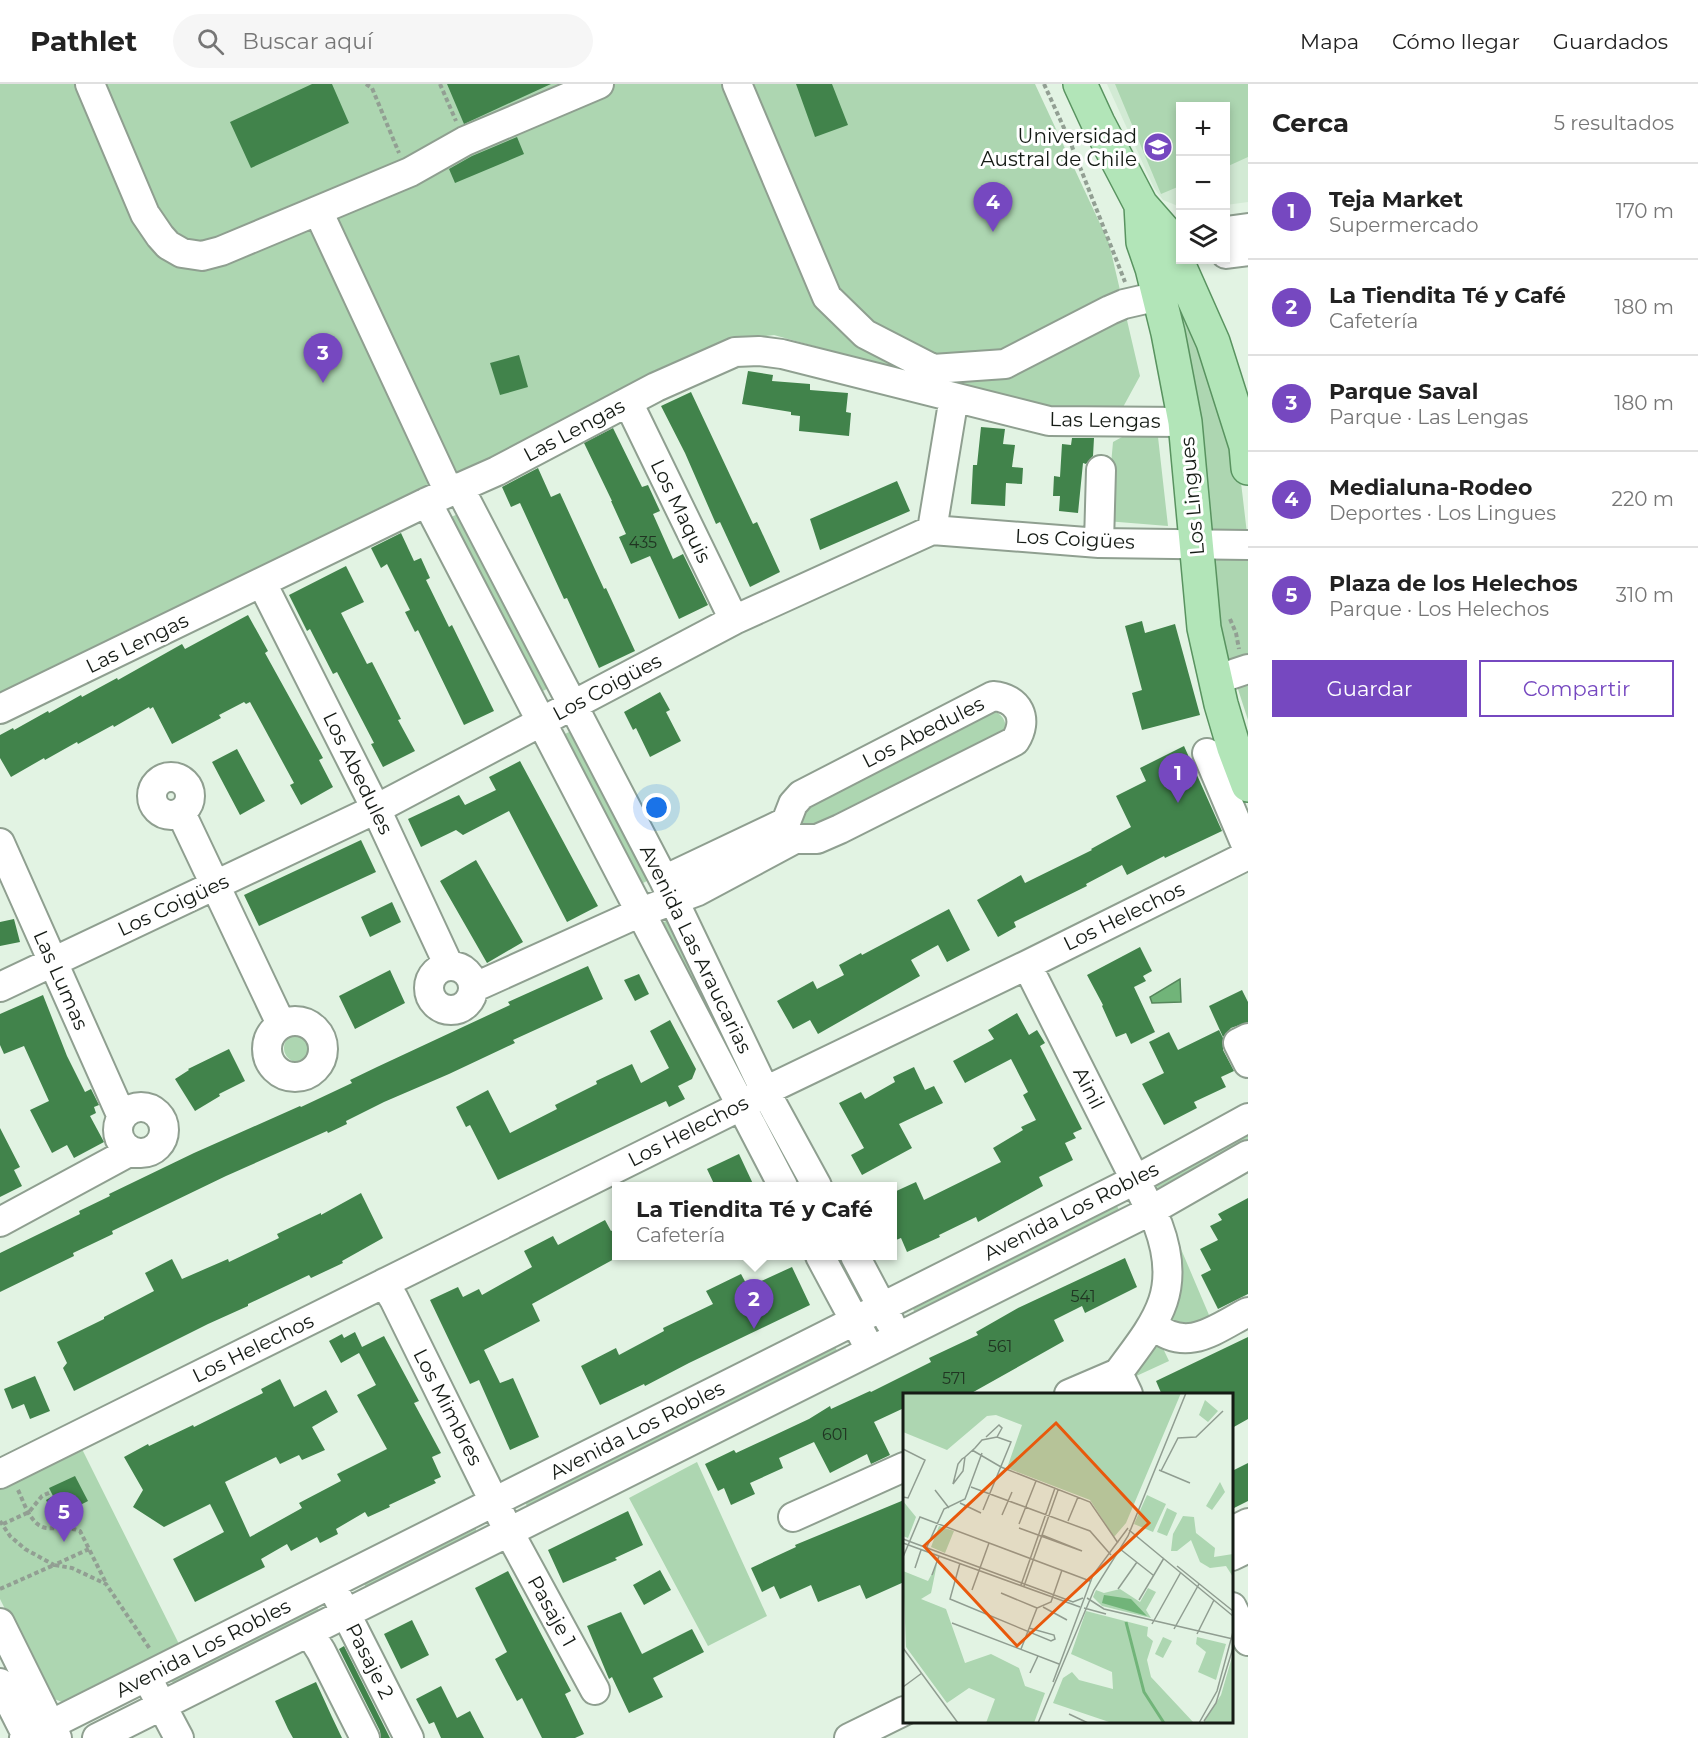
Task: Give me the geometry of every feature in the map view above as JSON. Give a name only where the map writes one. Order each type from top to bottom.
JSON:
[{"type":"main road","name":"Los Lingues","points":[[1080,84],[1168,264],[1213,342],[1247,451]]},
{"type":"main road","name":"Los Lingues","points":[[1168,264],[1204,628],[1215,680],[1234,748],[1248,785]]},
{"type":"street","points":[[90,84],[145,214],[168,245],[182,253],[202,256],[221,251],[410,172],[465,141],[599,84]]},
{"type":"street","points":[[737,84],[827,297],[865,334],[933,369],[1005,364],[1110,310],[1168,264]]},
{"type":"street","points":[[318,211],[445,494]]},
{"type":"street","points":[[1230,230],[1248,228]]},
{"type":"street","points":[[1230,253],[1248,251]]},
{"type":"street","name":"Las Lengas","points":[[0,709],[497,471],[628,402],[735,352],[759,351],[782,354],[1049,421],[1185,422]]},
{"type":"street","points":[[932,530],[954,397]]},
{"type":"street","name":"Los Maquis","points":[[628,402],[734,620]]},
{"type":"street","points":[[1099,543],[1101,470]]},
{"type":"street","name":"Avenida Las Araucarias","points":[[445,494],[572,705],[669,891],[765,1091],[815,1182]]},
{"type":"street","name":"Avenida Las Araucarias","points":[[445,494],[542,722],[781,1182]]},
{"type":"street","name":"Los Coigües","points":[[0,987],[376,809],[734,620],[932,530],[1099,543],[1248,545]]},
{"type":"street","name":"Los Abedules","points":[[262,583],[376,809],[449,966],[439,969],[431,978],[430,995],[436,1004],[447,1009],[458,1008],[468,1002],[473,988],[641,912],[669,891],[698,891],[790,831],[817,839],[1015,741],[1021,727],[1019,711],[1009,700],[993,696],[801,795],[793,804],[790,831]]},
{"type":"street","points":[[1215,680],[1248,669]]},
{"type":"street","points":[[1207,753],[1248,850]]},
{"type":"street","points":[[181,813],[281,1024]]},
{"type":"street","name":"Las Lumas","points":[[0,843],[122,1117],[118,1132],[125,1146],[131,1151]]},
{"type":"street","name":"Los Helechos","points":[[8,1479],[384,1283],[740,1106],[765,1091],[1027,965],[1248,855]]},
{"type":"street","name":"Ainil","points":[[1027,965],[1164,1241],[1168,1273],[1163,1300],[1123,1384]]},
{"type":"street","points":[[449,966],[458,967],[466,972],[473,988]]},
{"type":"street","points":[[1248,1038],[1238,1043],[1248,1063]]},
{"type":"street","points":[[0,1222],[131,1151],[138,1153],[153,1150],[162,1139],[164,1125],[157,1113],[143,1107],[128,1111],[122,1117]]},
{"type":"street","name":"Avenida Los Robles","points":[[37,1735],[149,1663],[330,1584],[1135,1180],[1248,1118]]},
{"type":"street","name":"Avenida Los Robles","points":[[97,1738],[1150,1211],[1248,1155]]},
{"type":"street","points":[[822,1260],[870,1351]]},
{"type":"street","points":[[857,1260],[898,1337]]},
{"type":"street","name":"Los Mimbres","points":[[384,1283],[509,1532]]},
{"type":"street","points":[[1153,1325],[1177,1339],[1196,1339],[1248,1312]]},
{"type":"street","points":[[1079,1393],[1123,1384]]},
{"type":"street","points":[[793,1517],[903,1467]]},
{"type":"street","points":[[1233,1530],[1248,1523]]},
{"type":"street","name":"Pasaje 1","points":[[509,1532],[595,1690]]},
{"type":"street","points":[[1233,1556],[1248,1548]]},
{"type":"street","name":"Pasaje 2","points":[[330,1584],[409,1738]]},
{"type":"street","points":[[1233,1608],[1248,1641]]},
{"type":"street","points":[[0,1623],[37,1735]]},
{"type":"street","points":[[309,1632],[365,1738]]},
{"type":"street","points":[[149,1663],[162,1705],[179,1738]]},
{"type":"street","points":[[0,1683],[37,1735]]},
{"type":"street","points":[[849,1738],[903,1711]]},
{"type":"path","points":[[366,84],[372,88],[401,158]]},
{"type":"path","points":[[440,84],[465,141]]},
{"type":"path","points":[[1044,84],[1069,139],[1168,264]]},
{"type":"path","points":[[8,1479],[37,1523],[45,1528],[72,1527],[80,1531],[149,1663]]},
{"type":"path","points":[[51,1492],[42,1496],[29,1512],[2,1522],[10,1536],[25,1549],[54,1565],[72,1568],[106,1584]]},
{"type":"path","points":[[0,1589],[90,1549]]},
{"type":"shaded area","points":[[0,84],[1035,84],[1109,243],[1140,376],[1122,409],[1047,406],[972,390],[774,335],[731,340],[467,473],[0,695]]},
{"type":"shaded area","name":"Universidad Austral de Chile","points":[[1107,84],[1248,84],[1248,202],[1230,204],[1230,102],[1176,102],[1176,205],[1163,200],[1154,188]]},
{"type":"shaded area","name":"Universidad Austral de Chile","points":[[1115,84],[1248,84],[1248,157],[1230,165],[1230,102],[1176,102],[1176,188],[1161,194]]},
{"type":"shaded area","points":[[1170,272],[1177,284],[1240,474],[1248,542],[1248,720],[1224,646],[1210,575]]},
{"type":"shaded area","points":[[1122,437],[1158,437],[1168,526],[1106,521],[1113,442]]},
{"type":"shaded area","points":[[460,513],[547,689],[536,694],[449,518]]},
{"type":"shaded area","points":[[990,709],[1004,719],[1006,737],[807,831],[799,823],[802,805]]},
{"type":"shaded area","points":[[571,731],[649,880],[641,884],[563,735]]},
{"type":"shaded area","points":[[668,920],[746,1069],[739,1073],[660,924]]},
{"type":"shaded area","points":[[1180,979],[1181,1002],[1152,1003],[1150,997]]},
{"type":"shaded area","points":[[298,1034],[308,1038],[312,1048],[308,1058],[298,1062],[288,1058],[284,1048],[288,1038]]},
{"type":"shaded area","points":[[1248,1125],[1248,1139],[1158,1188],[1153,1185]]},
{"type":"shaded area","points":[[1114,1200],[1119,1210],[916,1315],[913,1309],[915,1303]]},
{"type":"shaded area","points":[[1178,1242],[1212,1322],[1173,1327],[1168,1316],[1175,1244]]},
{"type":"shaded area","points":[[1160,1342],[1169,1361],[1132,1378],[1128,1368]]},
{"type":"shaded area","points":[[834,1345],[840,1356],[528,1508],[523,1498]]},
{"type":"shaded area","points":[[80,1445],[179,1644],[62,1702],[49,1697],[0,1599],[0,1486]]},
{"type":"shaded area","points":[[697,1462],[767,1616],[708,1646],[629,1498]]},
{"type":"shaded area","points":[[469,1524],[476,1528],[476,1535],[368,1588],[362,1583]]},
{"type":"shaded area","points":[[313,1601],[320,1612],[175,1684],[168,1679]]},
{"type":"building","points":[[312,84],[332,84],[349,123],[251,168],[230,122]]},
{"type":"building","points":[[447,84],[551,84],[464,124]]},
{"type":"building","points":[[796,84],[832,84],[848,125],[815,137]]},
{"type":"building","points":[[517,137],[524,154],[455,183],[449,169],[472,156]]},
{"type":"building","points":[[519,355],[528,387],[500,395],[490,363]]},
{"type":"building","points":[[748,371],[773,375],[772,381],[810,384],[810,390],[848,393],[846,412],[851,413],[849,436],[799,431],[800,416],[791,415],[791,412],[742,404]]},
{"type":"building","points":[[691,392],[753,524],[757,522],[780,572],[750,587],[720,522],[716,524],[685,453],[661,406]]},
{"type":"building","points":[[981,427],[1005,429],[1003,444],[1015,445],[1012,467],[1023,468],[1022,484],[1006,483],[1005,506],[971,504],[973,465],[977,465]]},
{"type":"building","points":[[613,428],[642,487],[648,485],[660,511],[653,514],[673,559],[683,554],[708,605],[679,619],[650,556],[631,564],[619,537],[626,534],[584,443]]},
{"type":"building","points":[[1072,438],[1094,438],[1093,456],[1086,464],[1083,463],[1078,513],[1059,511],[1060,496],[1053,496],[1054,476],[1060,477],[1062,444],[1071,445]]},
{"type":"building","points":[[538,468],[551,497],[560,493],[635,651],[599,668],[520,503],[511,507],[502,487]]},
{"type":"building","points":[[897,481],[910,511],[820,550],[810,519]]},
{"type":"building","points":[[401,533],[414,561],[421,558],[430,578],[426,580],[449,627],[452,625],[494,711],[464,725],[418,630],[415,632],[405,612],[410,610],[387,564],[381,568],[371,548]]},
{"type":"building","points":[[346,566],[364,602],[341,613],[367,664],[372,662],[401,719],[398,720],[415,751],[383,767],[371,744],[374,743],[337,672],[333,674],[310,629],[307,631],[289,595]]},
{"type":"building","points":[[248,615],[268,651],[265,653],[323,758],[319,760],[333,787],[301,805],[290,785],[294,783],[250,702],[246,704],[244,702],[219,715],[221,718],[172,744],[153,707],[150,709],[149,707],[114,727],[113,725],[78,744],[77,742],[45,760],[44,758],[11,777],[0,758],[0,735],[117,678],[118,680],[182,644],[185,649]]},
{"type":"building","points":[[1142,621],[1145,633],[1175,624],[1200,715],[1142,730],[1132,693],[1142,690],[1125,626]]},
{"type":"building","points":[[660,692],[670,710],[666,712],[681,741],[650,757],[636,728],[633,730],[624,712]]},
{"type":"building","points":[[1184,746],[1222,831],[1127,875],[1122,865],[1086,884],[1087,886],[1014,922],[1016,927],[998,937],[977,900],[1021,875],[1025,883],[1092,850],[1131,827],[1116,796],[1146,781],[1140,768]]},
{"type":"building","points":[[237,749],[265,801],[240,815],[212,762]]},
{"type":"building","points":[[520,761],[598,906],[567,922],[509,811],[463,835],[456,830],[421,847],[408,819],[459,795],[465,805],[496,790],[489,777]]},
{"type":"building","points":[[361,840],[376,872],[259,926],[244,895]]},
{"type":"building","points":[[476,860],[523,942],[487,963],[440,881]]},
{"type":"building","points":[[392,902],[401,922],[370,937],[361,917]]},
{"type":"building","points":[[949,909],[970,950],[947,962],[938,945],[911,960],[920,976],[818,1034],[810,1020],[793,1029],[777,1001],[813,981],[817,989],[844,975],[839,965]]},
{"type":"building","points":[[14,919],[20,942],[0,946],[0,922]]},
{"type":"building","points":[[1140,947],[1152,971],[1143,976],[1146,981],[1134,987],[1155,1032],[1131,1044],[1126,1033],[1116,1037],[1087,975]]},
{"type":"building","points":[[588,966],[603,999],[513,1040],[515,1043],[384,1102],[328,1133],[327,1131],[226,1176],[112,1231],[113,1234],[73,1253],[74,1256],[0,1292],[0,1253],[80,1214],[79,1211],[110,1196],[109,1194],[194,1153],[352,1083],[350,1080],[510,1005],[508,1002]]},
{"type":"building","points":[[390,970],[405,1003],[355,1029],[339,996]]},
{"type":"building","points":[[639,974],[649,994],[635,1001],[624,980]]},
{"type":"building","points":[[1242,990],[1248,1002],[1248,1022],[1231,1028],[1223,1037],[1209,1006]]},
{"type":"building","points":[[43,995],[67,1056],[85,1092],[91,1089],[99,1105],[94,1107],[96,1113],[90,1116],[104,1142],[74,1158],[67,1145],[52,1153],[30,1110],[49,1101],[24,1046],[4,1054],[0,1045],[0,1014]]},
{"type":"building","points":[[1017,1013],[1029,1035],[1037,1030],[1045,1043],[1040,1046],[1082,1129],[1073,1133],[1076,1138],[1065,1143],[1073,1160],[1039,1177],[1043,1186],[978,1222],[976,1217],[907,1252],[901,1238],[897,1240],[897,1191],[916,1182],[924,1200],[1001,1162],[993,1148],[1023,1130],[1021,1127],[1036,1120],[1023,1095],[1028,1092],[1011,1059],[965,1083],[953,1061],[994,1039],[988,1030]]},
{"type":"building","points":[[670,1020],[696,1069],[692,1079],[678,1086],[685,1099],[669,1107],[666,1101],[498,1180],[470,1125],[466,1127],[456,1107],[488,1090],[510,1133],[557,1109],[555,1105],[597,1084],[596,1081],[632,1064],[641,1083],[669,1068],[650,1031]]},
{"type":"building","points":[[1219,1030],[1223,1038],[1223,1050],[1234,1071],[1221,1077],[1226,1087],[1194,1102],[1197,1108],[1164,1125],[1142,1084],[1164,1073],[1149,1042],[1169,1032],[1178,1050]]},
{"type":"building","points":[[229,1049],[245,1081],[219,1094],[220,1096],[195,1111],[175,1079],[188,1069]]},
{"type":"building","points":[[914,1067],[925,1090],[934,1086],[943,1103],[899,1124],[912,1148],[862,1175],[851,1155],[864,1148],[839,1103],[861,1092],[865,1099],[895,1082],[893,1077]]},
{"type":"building","points":[[0,1128],[20,1167],[14,1170],[22,1186],[0,1197]]},
{"type":"building","points":[[739,1154],[752,1182],[713,1182],[707,1169]]},
{"type":"building","points":[[361,1193],[383,1238],[342,1261],[343,1263],[311,1278],[309,1275],[248,1304],[74,1391],[63,1368],[67,1363],[57,1342],[154,1291],[145,1273],[172,1259],[182,1279],[228,1259],[229,1262],[279,1238],[277,1234],[321,1213],[321,1215]]},
{"type":"building","points":[[1248,1198],[1248,1294],[1218,1309],[1201,1275],[1211,1270],[1200,1249],[1218,1240],[1210,1226],[1222,1220],[1218,1214]]},
{"type":"building","points":[[605,1220],[612,1231],[612,1260],[532,1304],[540,1321],[484,1350],[500,1383],[513,1378],[539,1437],[510,1450],[479,1380],[470,1384],[430,1300],[458,1287],[463,1297],[479,1289],[482,1295],[532,1267],[524,1251],[553,1236],[558,1245]]},
{"type":"building","points":[[1125,1258],[1137,1287],[1085,1313],[1082,1306],[1054,1320],[1064,1341],[972,1393],[903,1393],[903,1408],[874,1422],[890,1455],[871,1464],[867,1454],[830,1473],[814,1442],[779,1458],[783,1468],[750,1483],[755,1494],[731,1505],[724,1488],[718,1491],[705,1464],[734,1450],[736,1453],[809,1419],[830,1406],[831,1409],[871,1392],[931,1362],[929,1358],[978,1335],[976,1332],[1018,1308]]},
{"type":"building","points":[[792,1267],[810,1305],[645,1386],[644,1384],[600,1405],[581,1366],[616,1348],[619,1355],[664,1331],[663,1328],[713,1304],[706,1291],[741,1274],[748,1287]]},
{"type":"building","points":[[355,1332],[362,1347],[384,1336],[419,1401],[414,1403],[441,1453],[432,1457],[441,1477],[434,1480],[436,1483],[389,1505],[390,1507],[368,1517],[365,1512],[336,1529],[338,1534],[320,1543],[317,1537],[291,1551],[287,1544],[261,1559],[265,1567],[195,1602],[173,1559],[224,1532],[210,1504],[164,1527],[133,1507],[143,1490],[124,1457],[148,1444],[149,1446],[193,1425],[194,1427],[263,1393],[261,1389],[280,1379],[294,1407],[326,1390],[338,1412],[312,1427],[325,1450],[302,1460],[299,1455],[280,1464],[276,1457],[225,1482],[250,1537],[302,1508],[299,1503],[341,1481],[337,1474],[387,1449],[357,1395],[376,1385],[359,1353],[341,1363],[329,1341],[342,1334],[344,1338]]},
{"type":"building","points":[[1248,1337],[1248,1419],[1233,1427],[1233,1393],[1161,1393],[1156,1381]]},
{"type":"building","points":[[35,1376],[50,1411],[30,1419],[24,1404],[12,1409],[4,1389]]},
{"type":"building","points":[[1248,1463],[1248,1501],[1233,1508],[1233,1470]]},
{"type":"building","points":[[75,1476],[88,1501],[55,1518],[46,1500],[53,1496],[49,1488]]},
{"type":"building","points":[[903,1500],[903,1582],[866,1599],[860,1585],[818,1602],[811,1585],[780,1599],[774,1586],[762,1592],[751,1568],[796,1547],[795,1545]]},
{"type":"building","points":[[628,1511],[643,1545],[615,1558],[617,1560],[563,1583],[548,1550]]},
{"type":"building","points":[[660,1570],[671,1590],[644,1605],[633,1585]]},
{"type":"building","points":[[508,1571],[571,1691],[565,1694],[584,1734],[575,1738],[542,1738],[522,1698],[517,1701],[495,1659],[507,1652],[475,1588]]},
{"type":"building","points":[[621,1612],[642,1654],[692,1629],[704,1652],[653,1678],[663,1697],[629,1713],[612,1677],[609,1679],[587,1626]]},
{"type":"building","points":[[412,1620],[429,1655],[401,1669],[384,1634]]},
{"type":"building","points":[[344,1646],[390,1738],[381,1738],[380,1731],[339,1649]]},
{"type":"building","points":[[316,1682],[342,1738],[293,1738],[275,1701]]},
{"type":"building","points":[[441,1686],[457,1718],[470,1711],[484,1738],[441,1738],[434,1722],[429,1724],[416,1699]]},
{"type":"place","name":"Universidad Austral de Chile","points":[[1158,147]]},
{"type":"place","name":"Medialuna-Rodeo","points":[[993,232]]},
{"type":"place","name":"Parque Saval","points":[[323,383]]},
{"type":"place","name":"Teja Market","points":[[1178,803]]},
{"type":"place","name":"La Tiendita Té y Café","points":[[754,1329]]},
{"type":"place","name":"Plaza de los Helechos","points":[[64,1542]]}]
